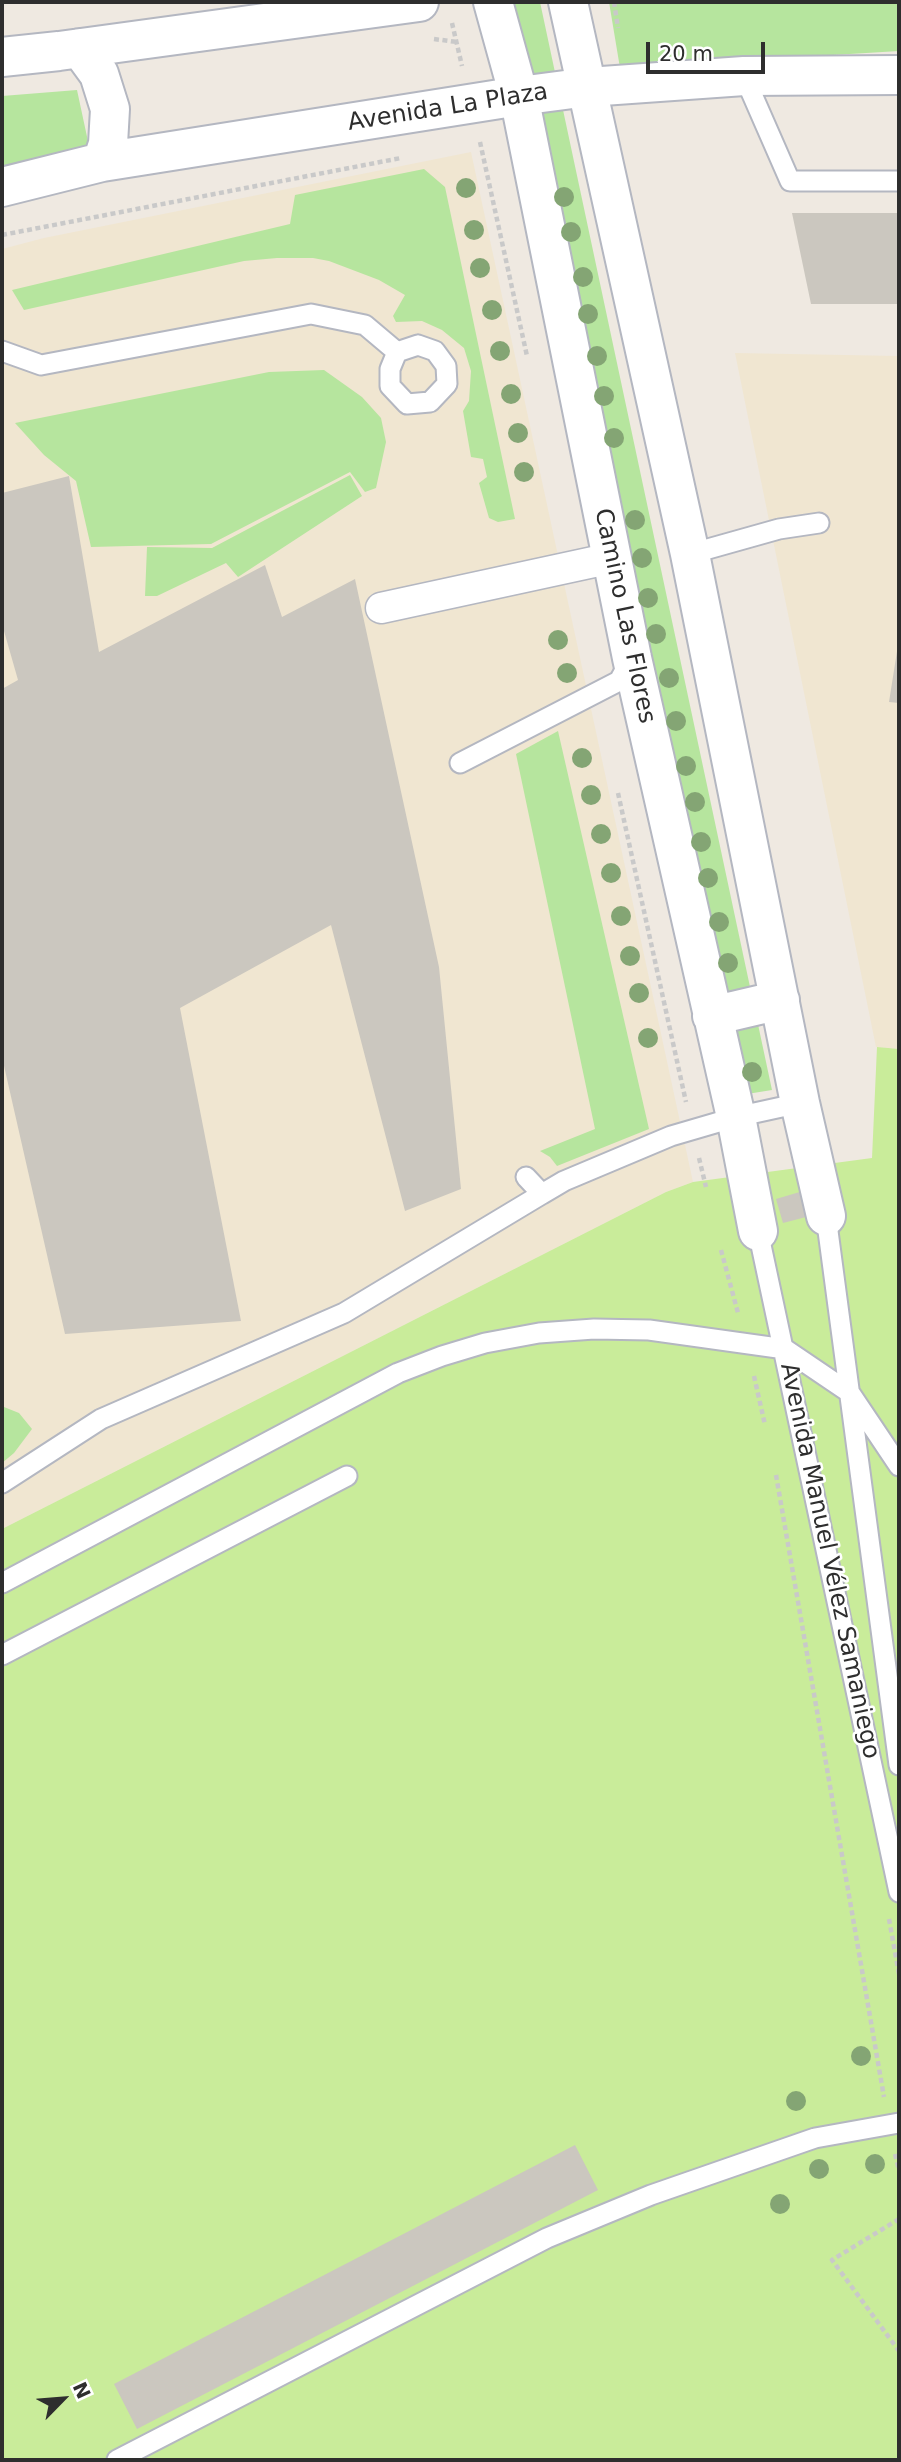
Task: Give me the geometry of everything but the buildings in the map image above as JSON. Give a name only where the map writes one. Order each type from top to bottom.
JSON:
[{"type":"street","points":[[2,57],[80,48],[354,6],[419,2]]},
{"type":"street","name":"Camino Las Flores","points":[[493,2],[519,96],[632,658],[736,1117],[758,1231]]},
{"type":"street","points":[[568,2],[690,554],[800,1103],[828,1226]]},
{"type":"street","points":[[80,48],[99,74],[110,108],[108,144],[102,162]]},
{"type":"street","name":"Avenida La Plaza","points":[[2,187],[102,162],[588,87],[744,76],[899,75]]},
{"type":"street","points":[[381,608],[612,558]]},
{"type":"street","points":[[712,1016],[780,1000]]},
{"type":"lane","points":[[744,76],[790,181],[899,181]]},
{"type":"lane","points":[[2,351],[41,365],[311,314],[365,325],[397,352]]},
{"type":"lane","points":[[690,554],[779,529],[818,523]]},
{"type":"lane","points":[[460,763],[619,681],[632,658]]},
{"type":"lane","points":[[2,1483],[101,1419],[344,1313],[564,1181],[671,1136],[736,1117],[800,1103]]},
{"type":"lane","points":[[526,1177],[542,1194]]},
{"type":"lane","name":"Avenida Manuel Vélez Samaniego","points":[[828,1226],[898,1737],[899,1765]]},
{"type":"lane","name":"Avenida Manuel Vélez Samaniego","points":[[758,1231],[899,1892]]},
{"type":"lane","points":[[2,1583],[398,1373],[485,1343],[539,1333],[594,1329],[649,1330],[785,1349],[850,1393],[899,1465]]},
{"type":"lane","points":[[2,1655],[347,1476]]},
{"type":"lane","points":[[117,2460],[547,2238],[651,2195],[816,2137],[894,2124]]},
{"type":"path","points":[[467,145],[527,134]]},
{"type":"path","points":[[2,235],[414,156]]},
{"type":"path","points":[[724,1261],[747,1343],[768,1437]]},
{"type":"path","points":[[774,1464],[894,2124],[899,2171]]},
{"type":"path","points":[[899,2218],[832,2260],[899,2351]]},
{"type":"shaded area","points":[[471,152],[693,1182],[666,1192],[2,1529],[2,249],[44,238]]},
{"type":"shaded area","points":[[735,353],[899,356],[899,1049],[876,1047]]},
{"type":"green space","points":[[508,2],[540,2],[772,1090],[747,1094]]},
{"type":"green space","points":[[609,2],[899,2],[899,51],[620,68]]},
{"type":"green space","points":[[77,90],[89,146],[2,168],[2,96]]},
{"type":"green space","points":[[424,169],[445,187],[515,519],[498,522],[489,518],[479,483],[487,477],[483,459],[471,457],[463,411],[469,401],[471,371],[464,348],[442,330],[422,321],[396,322],[393,316],[405,295],[379,280],[329,261],[277,258],[244,261],[24,310],[12,290],[290,224],[295,195]]},
{"type":"green space","points":[[324,370],[362,397],[381,418],[386,442],[376,488],[365,492],[350,472],[211,544],[91,547],[76,481],[44,455],[15,423],[269,372]]},
{"type":"green space","points":[[350,475],[362,496],[238,577],[226,563],[157,596],[145,596],[147,547],[212,548]]},
{"type":"green space","points":[[558,731],[649,1129],[557,1166],[550,1157],[540,1151],[595,1129],[516,754]]},
{"type":"green space","points":[[877,1047],[899,1049],[899,2460],[2,2460],[2,1529],[666,1192],[693,1182],[872,1158]]},
{"type":"green space","points":[[2,1408],[19,1413],[32,1429],[14,1453],[2,1463]]}]
